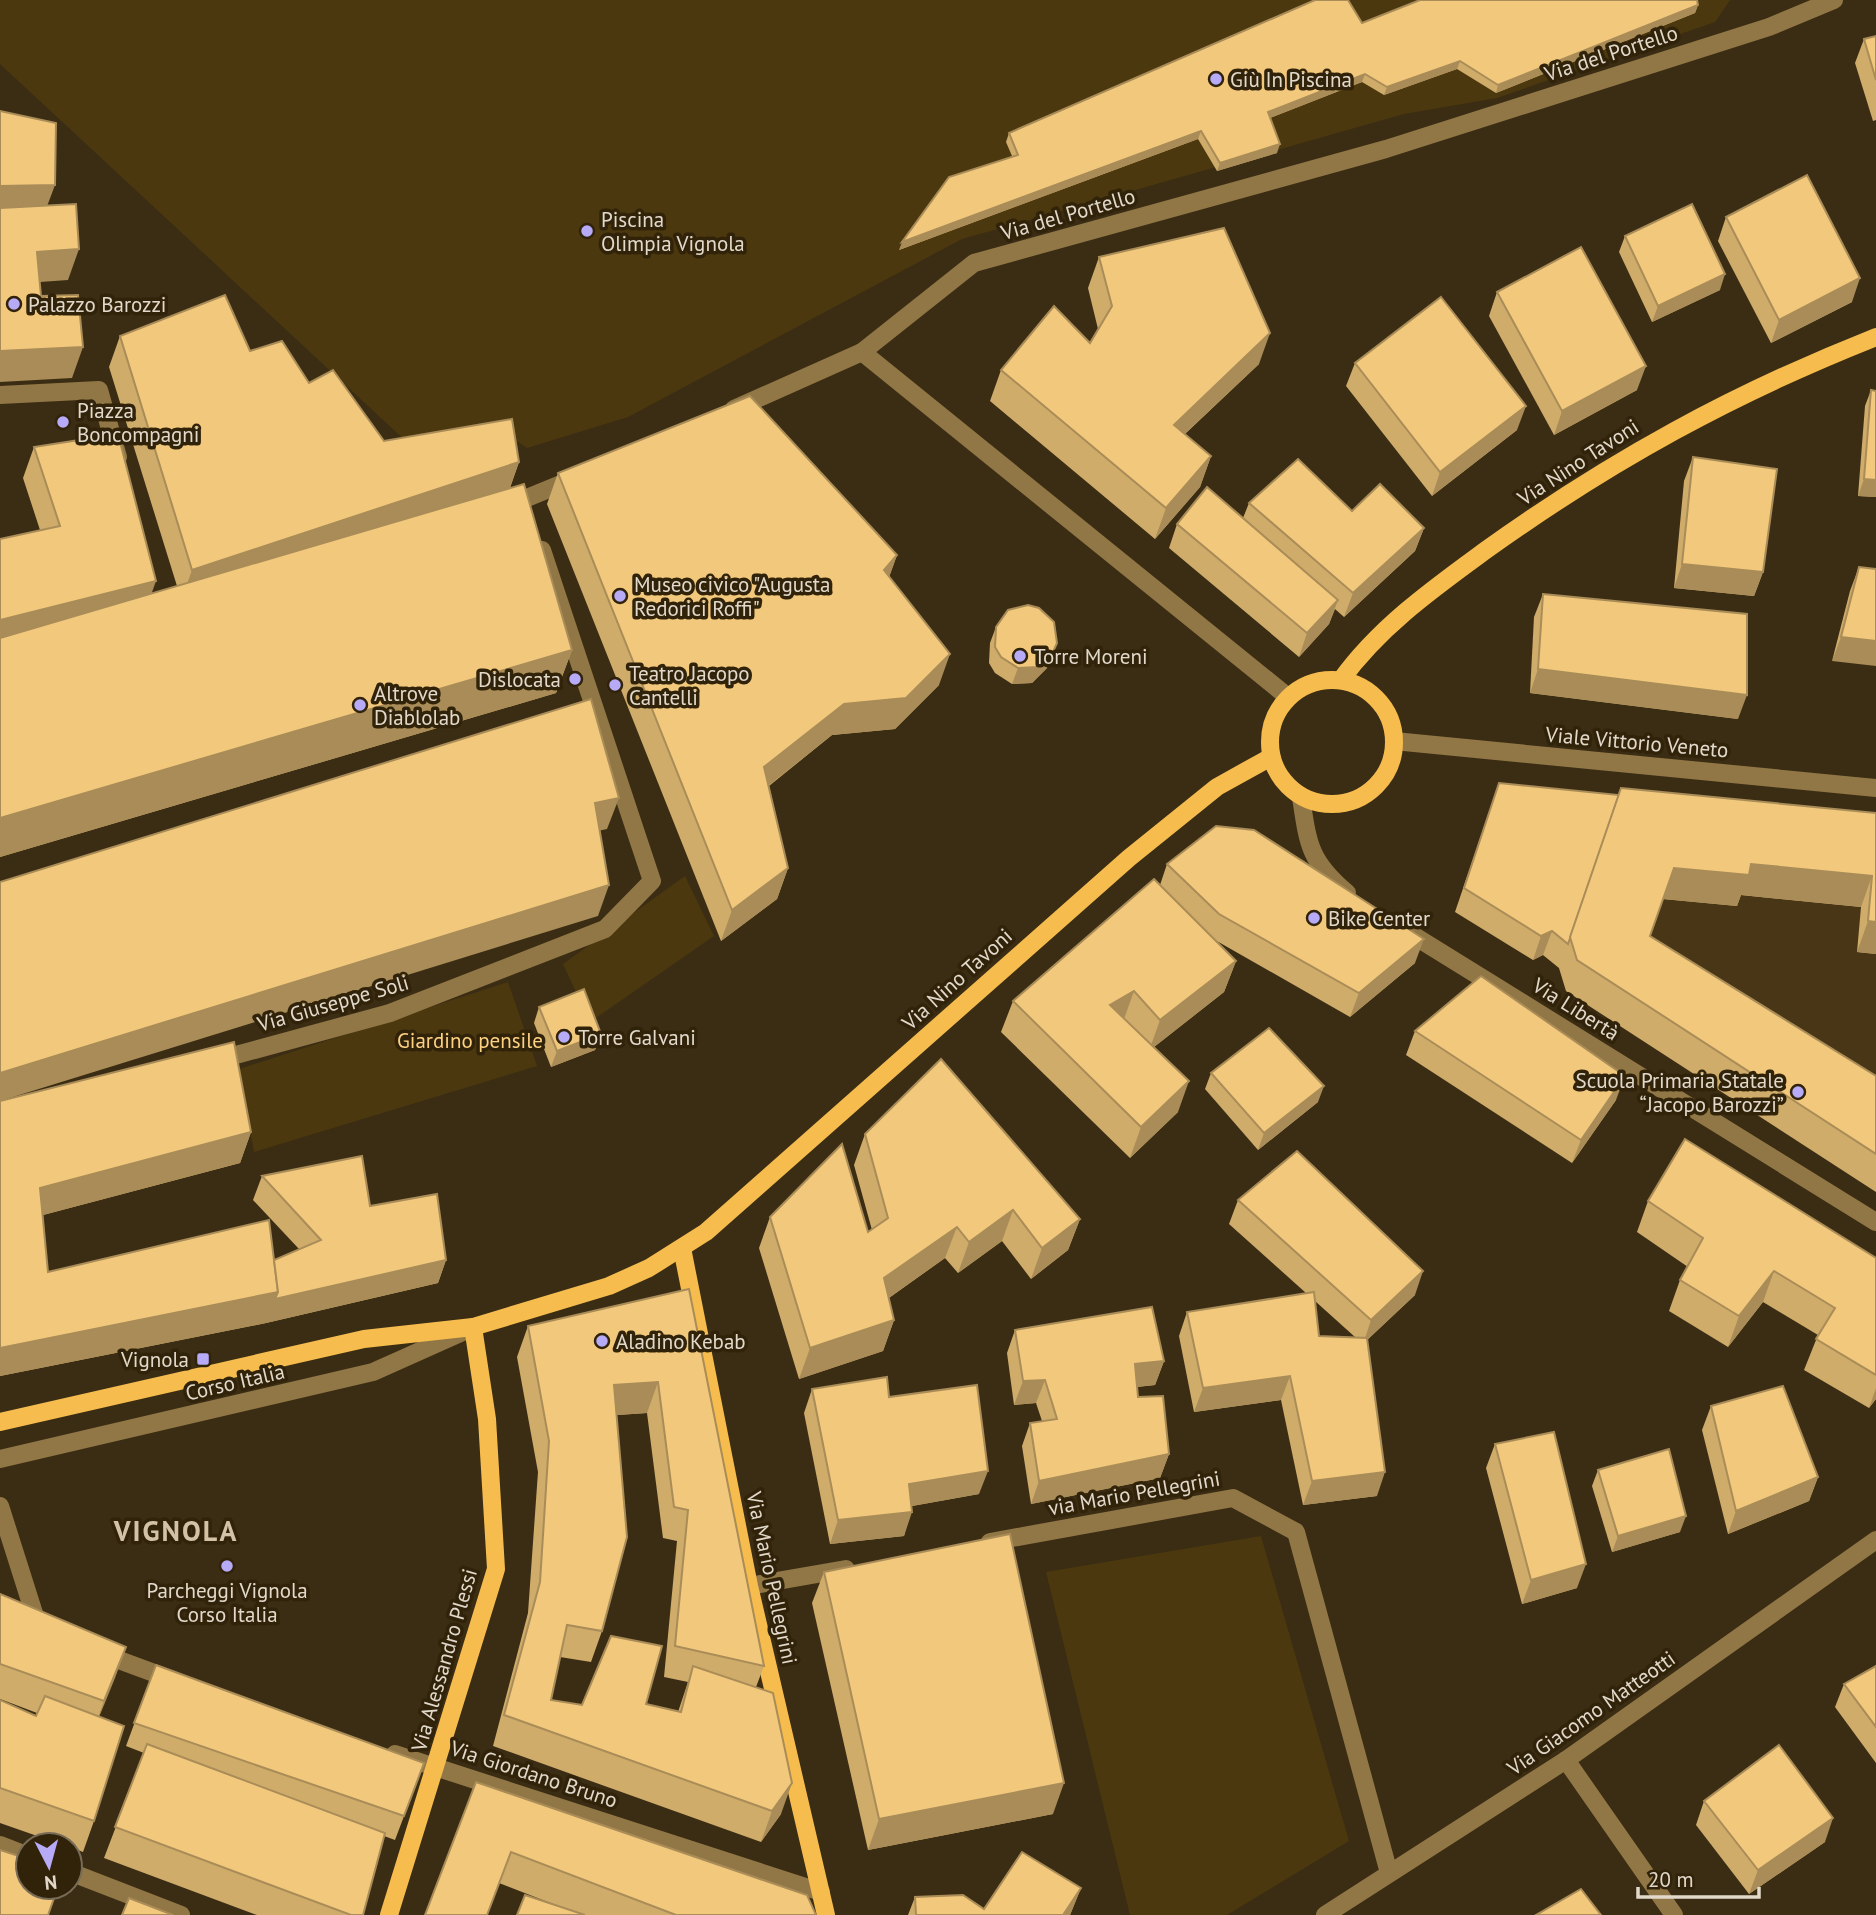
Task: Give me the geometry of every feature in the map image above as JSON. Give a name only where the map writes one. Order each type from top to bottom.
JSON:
[{"type":"main road","name":"Via Nino Tavoni","points":[[1341,680],[1363,652],[1392,623],[1451,576],[1580,484],[1658,438],[1756,388],[1876,337]]},
{"type":"main road","points":[[1322,680],[1341,680],[1362,688],[1379,701],[1390,720],[1394,741],[1386,772],[1364,795],[1348,802],[1332,804],[1301,797],[1287,786],[1271,757],[1272,725],[1288,698],[1304,687],[1322,680]]},
{"type":"main road","name":"Via Nino Tavoni","points":[[682,1248],[706,1232],[1129,858],[1217,787],[1271,757]]},
{"type":"main road","name":"Corso Italia","points":[[0,1422],[364,1339],[473,1327],[609,1286],[682,1248]]},
{"type":"main road","name":"Via Mario Pellegrini","points":[[682,1248],[749,1586],[826,1915]]},
{"type":"main road","name":"Via Alessandro Plessi","points":[[388,1915],[437,1766],[496,1569],[487,1419],[473,1327]]},
{"type":"street","name":"Via del Portello","points":[[712,418],[862,352],[974,264],[1386,149],[1769,27],[1834,0]]},
{"type":"street","points":[[862,352],[1288,698]]},
{"type":"street","points":[[0,396],[99,390],[123,479]]},
{"type":"street","points":[[486,513],[529,513],[587,473]]},
{"type":"street","name":"Via Giuseppe Soli","points":[[196,1066],[390,1013],[605,929],[653,881],[591,712],[529,513]]},
{"type":"street","name":"Viale Vittorio Veneto","points":[[1394,741],[1876,788]]},
{"type":"street","points":[[1301,797],[1308,845],[1313,858],[1327,876],[1360,902]]},
{"type":"street","name":"Via Libertà","points":[[1384,917],[1876,1222]]},
{"type":"street","name":"Corso Italia","points":[[0,1459],[373,1373],[473,1327]]},
{"type":"street","name":"via Mario Pellegrini","points":[[978,1545],[1233,1498],[1296,1532],[1389,1873]]},
{"type":"street","points":[[0,1506],[4,1510],[39,1629],[51,1634]]},
{"type":"street","name":"Via Giacomo Matteotti","points":[[1325,1915],[1566,1760],[1876,1540]]},
{"type":"street","name":"via Mario Pellegrini","points":[[749,1586],[870,1564]]},
{"type":"street","points":[[89,1648],[188,1686]]},
{"type":"street","name":"Via Giordano Bruno","points":[[371,1748],[437,1766],[821,1892]]},
{"type":"street","points":[[1566,1760],[1674,1915]]},
{"type":"street","points":[[84,1877],[181,1915]]},
{"type":"shaded area","name":"Scuola Primaria Statale “Jacopo Barozzi”","points":[[1490,807],[1876,845],[1876,1192],[1566,991],[1559,968],[1543,955],[1533,960],[1455,912]]},
{"type":"green space","name":"Piscina Olimpia Vignola","points":[[0,0],[1730,0],[1715,22],[1497,98],[1404,114],[962,239],[628,417],[527,448],[497,428],[410,445],[0,64]]},
{"type":"green space","name":"Giardino pensile","points":[[685,876],[714,936],[590,1022],[563,964]]},
{"type":"green space","name":"Giardino pensile","points":[[508,982],[537,1066],[254,1152],[239,1069]]},
{"type":"green space","points":[[1261,1536],[1349,1841],[1227,1915],[1130,1915],[1046,1572]]},
{"type":"building","points":[[1315,0],[1348,0],[1362,23],[1420,0],[1697,0],[1698,5],[1498,85],[1460,61],[1387,87],[1365,74],[1268,112],[1280,144],[1220,163],[1201,131],[902,242],[949,177],[1018,155],[1009,133]]},
{"type":"building","points":[[1876,36],[1876,80],[1864,39]]},
{"type":"building","points":[[0,111],[56,123],[55,185],[0,186]]},
{"type":"building","points":[[1807,175],[1860,278],[1779,320],[1726,217]]},
{"type":"building","points":[[76,204],[79,249],[37,252],[41,296],[78,295],[83,347],[0,351],[0,208]]},
{"type":"building","points":[[1692,204],[1725,274],[1658,306],[1625,236]]},
{"type":"building","points":[[1224,228],[1270,333],[1174,425],[1211,456],[1166,508],[1001,370],[1054,306],[1090,343],[1112,306],[1099,257]]},
{"type":"building","points":[[1581,247],[1646,366],[1562,411],[1497,292]]},
{"type":"building","points":[[225,295],[250,351],[282,341],[309,383],[333,370],[384,441],[512,419],[519,462],[192,570],[120,336]]},
{"type":"building","points":[[1441,297],[1526,406],[1440,472],[1355,363]]},
{"type":"building","points":[[1871,390],[1876,391],[1876,480],[1864,479]]},
{"type":"building","points":[[750,396],[897,555],[884,570],[950,654],[906,698],[844,704],[764,767],[788,868],[732,910],[558,473]]},
{"type":"building","points":[[118,434],[156,581],[0,620],[0,539],[60,526],[34,447]]},
{"type":"building","points":[[1693,457],[1777,469],[1763,572],[1682,564]]},
{"type":"building","points":[[1298,459],[1352,511],[1380,484],[1424,528],[1353,593],[1249,503]]},
{"type":"building","points":[[524,484],[572,650],[0,818],[0,638]]},
{"type":"building","points":[[1207,487],[1338,600],[1307,633],[1177,524]]},
{"type":"building","points":[[1859,567],[1876,569],[1876,641],[1841,637]]},
{"type":"building","points":[[1543,594],[1747,614],[1747,695],[1538,669]]},
{"type":"building","name":"Torre Moreni","points":[[1028,605],[1039,608],[1054,622],[1057,643],[1053,652],[1038,667],[1018,668],[1001,657],[995,647],[996,627],[1008,610]]},
{"type":"building","points":[[591,699],[619,798],[595,803],[609,885],[0,1073],[0,882]]},
{"type":"building","points":[[1499,783],[1619,795],[1568,944],[1552,931],[1541,936],[1464,888]]},
{"type":"building","points":[[1621,788],[1876,813],[1876,922],[1868,921],[1872,876],[1751,864],[1749,875],[1674,868],[1650,936],[1876,1076],[1876,1154],[1577,960],[1570,937]]},
{"type":"building","points":[[1216,826],[1254,830],[1424,939],[1359,993],[1219,914],[1167,864]]},
{"type":"building","points":[[1154,879],[1236,961],[1160,1020],[1134,991],[1110,1005],[1189,1081],[1141,1127],[1013,1001]]},
{"type":"building","points":[[1481,976],[1625,1076],[1581,1140],[1415,1031]]},
{"type":"building","points":[[584,989],[601,1034],[557,1051],[539,1007]]},
{"type":"building","points":[[1269,1028],[1324,1086],[1264,1133],[1211,1073]]},
{"type":"building","points":[[234,1042],[251,1132],[40,1188],[48,1272],[269,1220],[278,1292],[0,1348],[0,1101]]},
{"type":"building","points":[[941,1059],[1080,1219],[1042,1248],[1013,1210],[969,1242],[957,1227],[884,1278],[894,1320],[810,1348],[770,1217],[842,1144],[868,1232],[888,1218],[865,1134]]},
{"type":"building","points":[[1685,1139],[1876,1258],[1876,1375],[1816,1339],[1835,1308],[1774,1271],[1739,1316],[1680,1280],[1703,1238],[1648,1201]]},
{"type":"building","points":[[1297,1151],[1423,1271],[1371,1320],[1238,1200]]},
{"type":"building","points":[[362,1156],[370,1206],[437,1194],[446,1260],[275,1299],[278,1292],[274,1260],[321,1240],[262,1176]]},
{"type":"building","points":[[689,1289],[764,1666],[675,1646],[688,1510],[674,1507],[658,1382],[614,1385],[627,1537],[602,1631],[567,1625],[551,1700],[582,1705],[611,1636],[662,1646],[646,1704],[681,1712],[693,1666],[773,1693],[792,1783],[772,1811],[504,1715],[540,1582],[549,1441],[528,1326]]},
{"type":"building","points":[[1314,1292],[1319,1336],[1367,1338],[1385,1472],[1312,1481],[1290,1376],[1203,1388],[1187,1312]]},
{"type":"building","points":[[1152,1307],[1164,1361],[1135,1364],[1138,1397],[1163,1396],[1169,1454],[1039,1481],[1030,1423],[1057,1419],[1045,1380],[1023,1381],[1015,1330]]},
{"type":"building","points":[[887,1377],[889,1397],[977,1385],[988,1471],[909,1484],[912,1512],[838,1520],[812,1389]]},
{"type":"building","points":[[1783,1386],[1818,1477],[1736,1511],[1711,1406]]},
{"type":"building","points":[[1554,1432],[1586,1564],[1531,1580],[1495,1444]]},
{"type":"building","points":[[1669,1449],[1686,1516],[1618,1536],[1598,1470]]},
{"type":"building","points":[[1010,1534],[1064,1783],[879,1819],[824,1572]]},
{"type":"building","points":[[0,1594],[126,1647],[104,1701],[0,1664]]},
{"type":"building","points":[[156,1665],[424,1763],[404,1816],[134,1723]]},
{"type":"building","points":[[1876,1666],[1876,1727],[1844,1684]]},
{"type":"building","points":[[45,1696],[124,1726],[94,1821],[0,1788],[0,1700],[36,1716]]},
{"type":"building","points":[[147,1744],[385,1833],[363,1915],[351,1915],[115,1827]]},
{"type":"building","points":[[1779,1745],[1833,1818],[1758,1870],[1704,1801]]},
{"type":"building","points":[[476,1782],[807,1895],[816,1915],[676,1915],[511,1852],[487,1915],[425,1915]]},
{"type":"building","points":[[0,1850],[14,1854],[14,1901],[53,1901],[48,1915],[0,1915]]},
{"type":"building","points":[[1022,1852],[1081,1888],[1063,1915],[916,1915],[915,1897],[963,1895],[984,1909]]},
{"type":"building","points":[[1581,1889],[1601,1915],[1536,1915]]},
{"type":"building","points":[[525,1895],[585,1915],[517,1915]]},
{"type":"building","points":[[129,1898],[173,1915],[122,1915]]},
{"type":"place","name":"Giù In Piscina","points":[[1216,79]]},
{"type":"place","name":"Piscina Olimpia Vignola","points":[[587,231]]},
{"type":"place","name":"Palazzo Barozzi","points":[[14,304]]},
{"type":"place","name":"Piazza Boncompagni","points":[[63,422]]},
{"type":"place","name":"Museo civico \"Augusta Redorici Roffi\"","points":[[620,596]]},
{"type":"place","name":"Torre Moreni","points":[[1020,656]]},
{"type":"place","name":"Dislocata","points":[[575,679]]},
{"type":"place","name":"Teatro Jacopo Cantelli","points":[[615,685]]},
{"type":"place","name":"Altrove Diablolab","points":[[360,705]]},
{"type":"place","name":"Bike Center","points":[[1314,918]]},
{"type":"place","name":"Torre Galvani","points":[[564,1037]]},
{"type":"place","name":"Scuola Primaria Statale “Jacopo Barozzi”","points":[[1798,1092]]},
{"type":"place","name":"Aladino Kebab","points":[[602,1341]]},
{"type":"place","name":"Vignola","points":[[203,1359]]},
{"type":"place","name":"Parcheggi Vignola Corso Italia","points":[[227,1566]]},
{"type":"district","name":"VIGNOLA","points":[[176,1530]]}]
